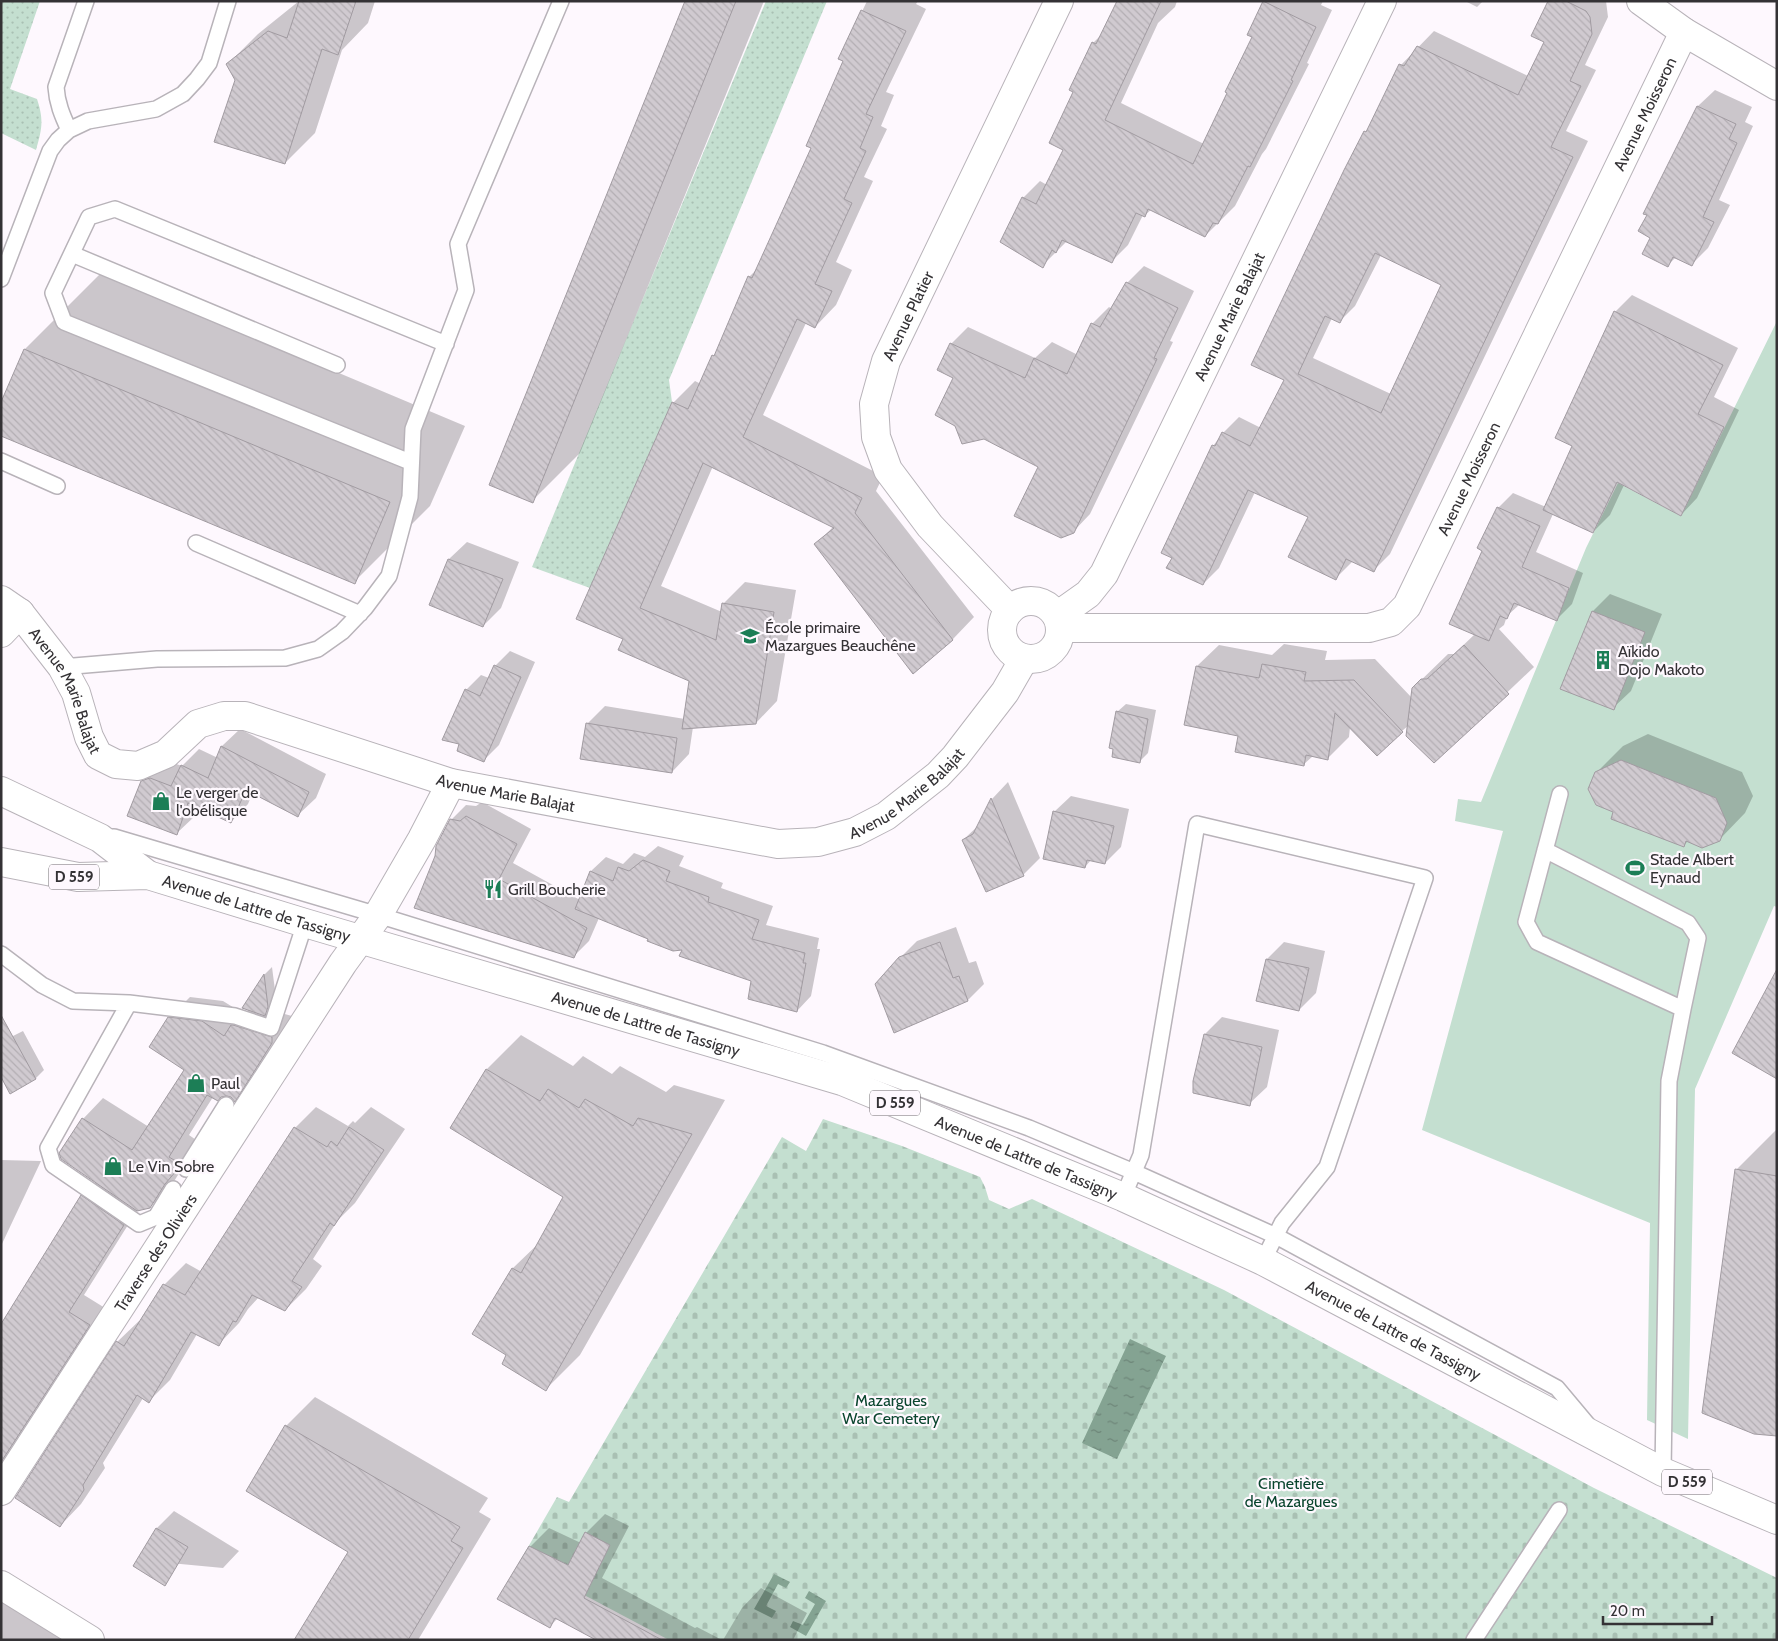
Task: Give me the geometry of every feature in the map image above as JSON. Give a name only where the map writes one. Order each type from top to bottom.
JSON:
[{"type":"street","name":"Avenue Platier","points":[[1010,610],[930,526],[888,470],[876,437],[874,404],[886,360],[1059,1]]},
{"type":"street","name":"Avenue Marie Balajat","points":[[1059,622],[1088,594],[1104,574],[1382,1]]},
{"type":"street","points":[[1641,1],[1684,32],[1777,86]]},
{"type":"street","name":"Avenue Moisseron","points":[[1059,622],[1369,628],[1391,622],[1407,606],[1684,32]]},
{"type":"street","points":[[1030,601],[1041,603],[1050,608],[1059,622],[1059,639],[1054,649],[1046,656],[1035,660],[1024,659],[1013,653],[1005,644],[1002,632],[1004,620],[1010,610],[1020,604],[1030,601]]},
{"type":"street","points":[[1,633],[11,606]]},
{"type":"street","name":"Avenue Marie Balajat","points":[[11,606],[62,667],[76,694],[89,737],[98,755],[116,764],[138,766],[166,754],[198,724],[224,716],[245,716],[451,783],[778,844],[818,842],[855,832],[886,816],[938,775],[956,757],[1005,692],[1024,659]]},
{"type":"street","name":"Traverse des Oliviers","points":[[1,1491],[343,963],[378,915],[422,839],[451,783]]},
{"type":"street","name":"Avenue de Lattre de Tassigny","points":[[1,791],[100,838],[148,874],[305,923],[842,1081],[1123,1197],[1264,1261],[1662,1472],[1777,1520]]},
{"type":"street","name":"Avenue de Lattre de Tassigny","points":[[1,862],[78,877],[148,874]]},
{"type":"street","points":[[1,1585],[90,1640]]},
{"type":"lane","points":[[69,130],[59,108],[56,87],[86,1]]},
{"type":"lane","points":[[1,278],[50,151],[58,140],[69,130],[88,121],[156,109],[183,94],[209,63],[228,1]]},
{"type":"lane","points":[[62,667],[157,659],[285,658],[318,649],[342,632],[360,614],[389,576],[410,497],[410,462],[413,429],[466,290],[458,244],[561,1]]},
{"type":"lane","points":[[410,462],[64,322],[53,293],[89,217],[115,210],[446,344]]},
{"type":"lane","points":[[72,254],[337,365]]},
{"type":"lane","points":[[1,461],[57,486]]},
{"type":"lane","points":[[196,542],[360,614]]},
{"type":"lane","points":[[1560,794],[1526,922],[1537,942],[1683,1009]]},
{"type":"lane","points":[[1123,1197],[1141,1155],[1197,824],[1425,878],[1327,1167],[1282,1223],[1264,1261]]},
{"type":"lane","points":[[100,838],[114,837],[378,915],[823,1053],[1030,1128],[1134,1172],[1276,1236],[1557,1388],[1600,1440]]},
{"type":"lane","points":[[1545,850],[1688,924],[1698,938],[1669,1080],[1662,1472]]},
{"type":"lane","points":[[1,954],[42,985],[73,1000],[129,1003],[235,1016],[271,1028],[305,923]]},
{"type":"lane","points":[[129,1003],[48,1148],[53,1165],[139,1224],[156,1217],[173,1189]]},
{"type":"lane","points":[[186,1168],[226,1105]]},
{"type":"lane","points":[[1474,1640],[1559,1510]]},
{"type":"green space","points":[[1,1],[40,1],[10,89],[37,99],[41,113],[41,124],[36,150],[1,133]]},
{"type":"green space","points":[[766,1],[827,1],[669,380],[672,402],[590,588],[532,567]]},
{"type":"green space","name":"Stade Albert Eynaud","points":[[1777,321],[1777,907],[1774,906],[1695,1089],[1688,1439],[1647,1420],[1650,1223],[1422,1130],[1503,831],[1455,821],[1458,799],[1481,802],[1586,548],[1618,483],[1681,516]]},
{"type":"green space","name":"Mazargues War Cemetery","points":[[823,1119],[902,1146],[980,1177],[989,1200],[1009,1209],[1032,1199],[1224,1290],[1594,1488],[1777,1578],[1777,1640],[669,1640],[520,1561],[557,1497],[569,1502],[782,1137],[806,1151]]},
{"type":"water","points":[[1130,1339],[1166,1356],[1117,1459],[1082,1443]]},
{"type":"water","points":[[774,1574],[790,1582],[786,1588],[778,1584],[766,1606],[776,1611],[772,1618],[754,1609]]},
{"type":"water","points":[[809,1591],[826,1601],[806,1636],[790,1627],[793,1621],[803,1625],[815,1604],[805,1598]]},
{"type":"building","points":[[299,1],[356,1],[338,55],[322,49],[285,164],[214,142],[235,80],[226,64],[268,31],[287,38]]},
{"type":"building","points":[[685,1],[736,1],[533,503],[489,485]]},
{"type":"building","points":[[1117,1],[1161,1],[1105,120],[1193,164],[1252,37],[1247,35],[1263,1],[1316,27],[1291,80],[1293,81],[1250,167],[1248,166],[1218,224],[1213,223],[1205,237],[1148,209],[1145,217],[1136,213],[1112,263],[1062,240],[1056,253],[1052,250],[1043,268],[1000,242],[1022,197],[1036,204],[1063,150],[1049,143],[1073,92],[1069,90],[1092,42],[1096,44]]},
{"type":"building","points":[[1548,1],[1566,1],[1586,11],[1590,17],[1592,34],[1570,81],[1581,86],[1551,147],[1573,157],[1374,572],[1346,559],[1336,580],[1288,557],[1308,517],[1248,490],[1203,585],[1166,568],[1172,558],[1161,553],[1212,445],[1215,446],[1222,432],[1250,446],[1284,380],[1251,365],[1344,170],[1364,131],[1366,132],[1399,64],[1404,66],[1417,46],[1518,95],[1544,42],[1531,36]],"holes":[[[1375,253],[1441,285],[1381,413],[1298,374],[1325,316],[1340,323]]]},
{"type":"building","points":[[861,10],[906,31],[866,114],[873,117],[860,148],[866,151],[844,199],[852,203],[815,284],[832,291],[815,328],[797,319],[743,437],[862,498],[855,513],[953,640],[913,674],[814,544],[834,528],[703,463],[640,608],[716,640],[722,603],[774,612],[756,724],[682,729],[689,681],[618,650],[623,639],[576,619],[672,402],[688,409],[712,355],[714,356],[748,276],[752,278],[811,148],[806,146],[843,61],[838,59]]},
{"type":"building","points":[[1697,106],[1736,124],[1729,139],[1737,143],[1703,217],[1714,222],[1692,266],[1673,257],[1668,267],[1642,254],[1650,238],[1638,231],[1647,215],[1643,214]]},
{"type":"building","points":[[1126,282],[1178,308],[1154,358],[1157,359],[1074,533],[1061,538],[1014,516],[1038,467],[984,439],[962,444],[955,426],[935,415],[953,378],[937,370],[950,343],[1025,378],[1034,358],[1067,374],[1091,323],[1100,327]]},
{"type":"building","points":[[1614,311],[1723,365],[1698,414],[1724,427],[1681,516],[1617,482],[1593,533],[1543,510],[1572,446],[1555,438]]},
{"type":"building","points":[[24,349],[390,502],[355,584],[1,436],[1,402]]},
{"type":"building","points":[[1497,507],[1540,526],[1522,567],[1569,588],[1557,621],[1514,603],[1507,619],[1500,616],[1489,641],[1449,624],[1482,551],[1477,548]]},
{"type":"building","points":[[448,559],[503,579],[483,627],[429,605]]},
{"type":"building","name":"Aïkido Dojo Makoto","points":[[1592,611],[1645,632],[1614,710],[1560,689]]},
{"type":"building","points":[[1464,645],[1509,694],[1434,763],[1406,736],[1412,688],[1421,679],[1427,679]]},
{"type":"building","points":[[1262,664],[1306,672],[1304,681],[1354,680],[1403,732],[1377,756],[1335,713],[1328,760],[1306,755],[1304,766],[1235,752],[1238,736],[1184,725],[1196,666],[1259,678]]},
{"type":"building","points":[[494,665],[521,677],[484,762],[457,751],[459,744],[442,740],[465,689],[480,696]]},
{"type":"building","points":[[1116,711],[1148,719],[1140,763],[1112,757],[1113,749],[1109,748]]},
{"type":"building","points":[[586,723],[677,738],[672,773],[580,759]]},
{"type":"building","points":[[221,746],[309,792],[298,817],[246,790],[231,823],[188,803],[177,835],[127,816],[141,781],[150,778],[171,786],[181,765],[208,778]]},
{"type":"building","points":[[1621,760],[1716,798],[1727,823],[1720,841],[1702,848],[1686,841],[1684,847],[1611,819],[1613,812],[1596,805],[1588,789],[1595,772]]},
{"type":"building","points":[[991,798],[1024,876],[986,892],[962,840],[973,834]]},
{"type":"building","points":[[1053,811],[1114,826],[1105,864],[1087,860],[1085,868],[1043,859]]},
{"type":"building","points":[[466,816],[517,844],[499,879],[587,928],[574,958],[414,908],[435,856],[436,846],[450,819],[460,821]]},
{"type":"building","points":[[643,860],[670,871],[666,881],[709,897],[708,902],[759,920],[752,939],[805,953],[803,963],[806,963],[797,1012],[748,999],[751,981],[679,956],[682,950],[673,951],[575,909],[590,871],[613,881],[618,867],[629,871]]},
{"type":"building","points":[[940,942],[953,978],[959,976],[968,1001],[894,1033],[875,984],[899,957]]},
{"type":"building","points":[[1266,959],[1309,968],[1299,1011],[1256,1001]]},
{"type":"building","points":[[1777,969],[1777,1079],[1732,1053]]},
{"type":"building","points":[[264,974],[268,1007],[265,1016],[242,1008]]},
{"type":"building","points":[[1,1015],[36,1079],[10,1094],[1,1077]]},
{"type":"building","points":[[168,1017],[202,1021],[224,1036],[231,1025],[233,1025],[272,1037],[272,1043],[235,1102],[231,1097],[227,1096],[221,1097],[218,1101],[207,1095],[169,1157],[179,1163],[177,1170],[165,1184],[150,1208],[137,1211],[61,1159],[59,1153],[82,1118],[132,1150],[184,1070],[149,1047]]},
{"type":"building","points":[[1204,1034],[1262,1047],[1250,1106],[1193,1093],[1193,1081]]},
{"type":"building","points":[[486,1069],[540,1101],[548,1089],[579,1108],[585,1099],[633,1126],[638,1118],[692,1134],[546,1391],[502,1364],[506,1355],[472,1334],[512,1268],[521,1273],[563,1197],[450,1128]]},
{"type":"building","points":[[294,1127],[327,1147],[331,1141],[337,1146],[349,1127],[384,1150],[334,1226],[330,1223],[292,1281],[302,1287],[285,1311],[252,1295],[236,1322],[233,1321],[219,1346],[191,1332],[149,1403],[137,1395],[83,1485],[84,1490],[60,1527],[15,1498],[116,1341],[124,1346],[163,1284],[185,1295]]},
{"type":"building","points":[[1735,1169],[1777,1176],[1777,1436],[1754,1434],[1702,1413]]},
{"type":"building","points":[[81,1195],[124,1225],[69,1312],[90,1325],[1,1462],[1,1324]]},
{"type":"building","points":[[285,1425],[460,1527],[451,1541],[463,1548],[408,1640],[294,1640],[348,1552],[246,1491]]},
{"type":"building","points":[[156,1528],[188,1547],[165,1586],[133,1566]]},
{"type":"building","points":[[585,1532],[610,1545],[584,1598],[662,1640],[596,1640],[555,1618],[550,1628],[497,1599],[529,1546],[568,1565]]},
{"type":"place","name":"École primaire Mazargues Beauchêne","points":[[750,636]]},
{"type":"place","name":"Aïkido Dojo Makoto","points":[[1603,660]]},
{"type":"place","name":"Le verger de l'obélisque","points":[[161,801]]},
{"type":"place","name":"Stade Albert Eynaud","points":[[1635,868]]},
{"type":"place","name":"Grill Boucherie","points":[[493,889]]},
{"type":"place","name":"Paul","points":[[196,1083]]},
{"type":"place","name":"Le Vin Sobre","points":[[113,1166]]},
{"type":"park label","name":"Cimetière de Mazargues","points":[[1291,1492]]}]
